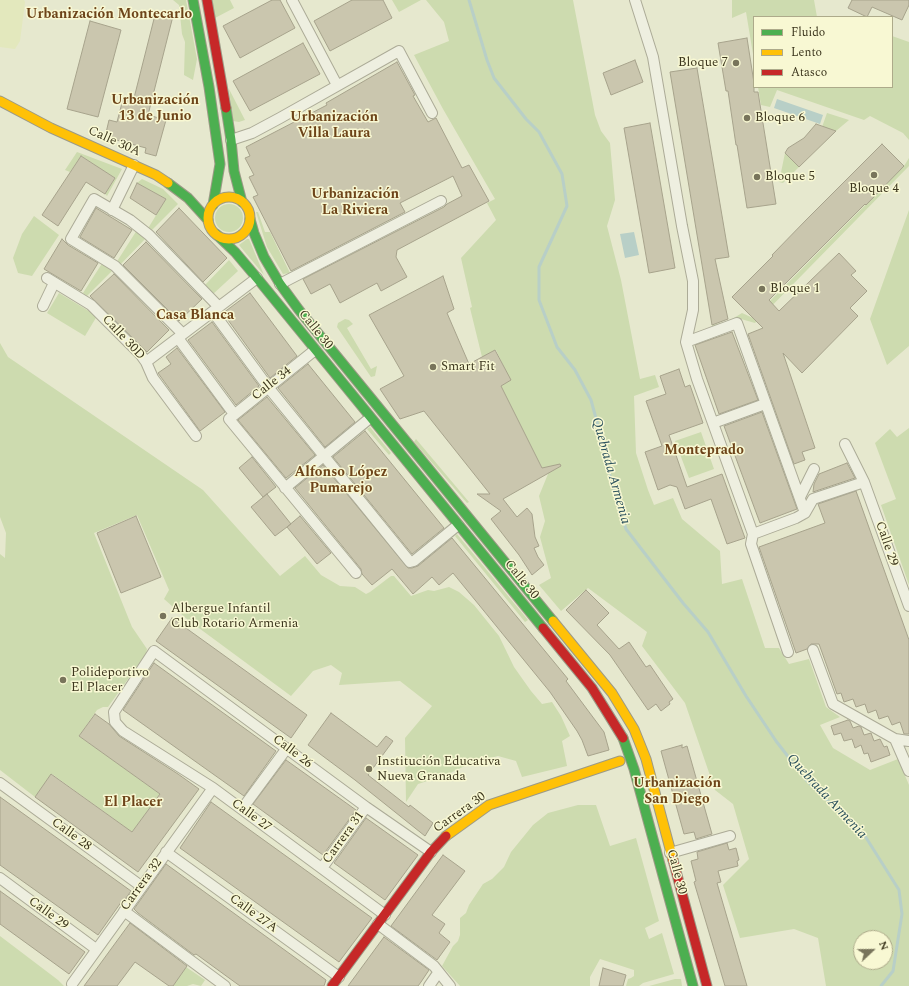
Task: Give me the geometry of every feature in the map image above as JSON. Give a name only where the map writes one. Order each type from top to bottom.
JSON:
[{"type":"main road","points":[[193,0],[209,87],[220,164],[213,205],[209,212],[208,220],[211,228],[216,234],[222,238],[230,239],[244,233],[250,219],[249,212],[242,202],[234,171],[231,140],[207,0]]},
{"type":"main road","name":"Calle 30A","points":[[0,101],[51,128],[156,175],[175,187],[188,198],[208,220]]},
{"type":"main road","points":[[213,205],[226,197],[234,198],[242,202]]},
{"type":"main road","name":"Calle 30","points":[[250,219],[264,257],[280,284],[315,331],[472,520],[612,693],[634,729],[646,759],[670,853],[707,986]]},
{"type":"main road","name":"Calle 30","points":[[216,234],[235,252],[258,278],[370,418],[592,688],[622,736],[634,768],[693,986]]},
{"type":"main road","points":[[626,748],[625,754],[620,761],[627,763],[634,768]]},
{"type":"main road","name":"Carrera 30","points":[[332,986],[431,852],[447,835],[489,805],[620,761]]},
{"type":"street","points":[[292,0],[337,85]]},
{"type":"street","points":[[635,0],[653,57],[693,281],[692,310],[686,342],[753,534],[751,544],[788,652]]},
{"type":"street","points":[[231,140],[252,133],[399,51],[432,113]]},
{"type":"street","points":[[112,210],[134,164]]},
{"type":"street","points":[[356,573],[285,488],[232,416],[181,336],[115,266],[71,239],[94,199],[130,220],[149,235],[216,310],[268,387],[410,562],[414,561],[458,525]]},
{"type":"street","points":[[280,284],[440,201]]},
{"type":"street","points":[[146,362],[258,278]]},
{"type":"street","name":"Calle 30D","points":[[43,306],[50,280],[92,305],[146,362],[153,378],[196,436]]},
{"type":"street","points":[[686,342],[737,323],[805,513]]},
{"type":"street","name":"Calle 34","points":[[232,416],[315,350]]},
{"type":"street","points":[[713,423],[765,404]]},
{"type":"street","points":[[285,488],[370,418]]},
{"type":"street","name":"Calle 29","points":[[845,444],[864,482],[909,606]]},
{"type":"street","points":[[800,497],[814,469]]},
{"type":"street","points":[[753,534],[796,518],[805,513],[813,499],[864,482]]},
{"type":"street","points":[[813,650],[833,704],[895,739],[909,741]]},
{"type":"street","name":"Calle 26","points":[[115,722],[114,712],[154,651],[366,807],[431,852]]},
{"type":"street","name":"Calle 27","points":[[115,722],[123,731],[213,788],[385,915]]},
{"type":"street","points":[[895,739],[909,771]]},
{"type":"street","points":[[242,809],[287,748]]},
{"type":"street","name":"Calle 28","points":[[0,783],[142,886]]},
{"type":"street","name":"Carrera 32","points":[[72,984],[213,788]]},
{"type":"street","name":"Carrera 31","points":[[322,868],[366,807]]},
{"type":"street","points":[[670,853],[730,836]]},
{"type":"street","name":"Calle 27A","points":[[166,852],[339,977]]},
{"type":"street","name":"Calle 29","points":[[0,878],[96,949]]},
{"type":"street","points":[[124,911],[225,986]]},
{"type":"street","points":[[378,924],[434,966],[438,973],[450,986]]},
{"type":"street","points":[[429,986],[438,973]]},
{"type":"green space","points":[[0,0],[24,0],[25,2],[20,41],[15,49],[0,47]]},
{"type":"green space","points":[[173,0],[186,0],[197,59],[193,80],[184,75],[185,42],[182,34],[179,5]]},
{"type":"green space","points":[[212,0],[230,0],[234,8],[215,18]]},
{"type":"green space","points":[[392,0],[421,0],[399,12]]},
{"type":"green space","points":[[426,0],[573,0],[595,115],[601,131],[610,143],[615,200],[607,226],[621,280],[640,379],[655,375],[659,387],[634,396],[636,453],[648,490],[654,505],[673,498],[682,519],[720,551],[722,584],[742,579],[765,648],[779,648],[789,664],[809,659],[826,707],[840,717],[820,725],[833,748],[870,770],[898,759],[909,785],[909,986],[826,986],[818,938],[794,929],[740,938],[723,885],[749,859],[733,804],[715,790],[685,703],[642,646],[647,632],[588,588],[561,611],[539,585],[551,578],[540,537],[545,521],[539,496],[548,474],[544,468],[542,468],[501,386],[510,380],[496,350],[482,357],[470,308],[472,307],[461,258],[496,220],[487,203],[495,199],[414,55],[449,41],[444,22]]},
{"type":"green space","points":[[732,0],[814,0],[817,16],[753,16],[753,54],[746,12],[732,18]]},
{"type":"green space","points":[[893,36],[909,42],[909,140],[903,133],[870,116],[864,120],[777,90],[770,107],[761,105],[758,88],[893,88]]},
{"type":"green space","points":[[229,89],[245,120],[239,122],[233,121]]},
{"type":"green space","points":[[827,113],[849,120],[836,131],[822,127]]},
{"type":"green space","points":[[77,152],[122,169],[107,196],[105,194],[115,178],[81,156],[70,172],[65,170]]},
{"type":"green space","points":[[785,153],[799,167],[783,183],[779,182]]},
{"type":"green space","points":[[909,158],[909,166],[755,323],[741,319],[713,328],[712,325],[729,321],[742,313],[753,318],[904,166]]},
{"type":"green space","points":[[142,179],[163,189],[178,204],[150,232],[147,230],[166,199],[137,183]]},
{"type":"green space","points":[[229,204],[239,208],[243,218],[239,228],[229,232],[219,228],[215,218],[219,208]]},
{"type":"green space","points":[[909,210],[909,346],[887,365],[870,319]]},
{"type":"green space","points":[[256,212],[258,212],[265,232],[270,232],[290,273],[283,274],[267,247]]},
{"type":"green space","points":[[34,216],[59,235],[32,276],[18,273],[13,258],[22,234]]},
{"type":"green space","points":[[137,230],[146,238],[119,266],[116,263]]},
{"type":"green space","points":[[249,239],[264,275],[239,245]]},
{"type":"green space","points":[[229,260],[238,271],[212,295],[208,292],[205,285]]},
{"type":"green space","points":[[103,262],[114,269],[87,296],[83,293]]},
{"type":"green space","points":[[59,293],[97,316],[85,336],[47,313]]},
{"type":"green space","points":[[345,319],[349,320],[353,324],[347,328],[371,369],[377,366],[375,376],[371,377],[337,327],[338,323]]},
{"type":"green space","points":[[0,343],[8,357],[203,490],[280,576],[305,556],[321,575],[340,586],[355,587],[366,594],[391,576],[394,576],[411,596],[428,590],[434,591],[449,587],[459,592],[474,605],[499,636],[514,667],[531,691],[542,704],[552,702],[561,716],[570,736],[562,741],[567,766],[522,777],[516,761],[498,756],[469,764],[446,775],[418,784],[406,802],[405,738],[432,706],[400,681],[339,685],[342,673],[331,665],[313,671],[291,696],[188,620],[164,599],[169,590],[137,515],[94,533],[132,627],[147,649],[146,654],[108,707],[103,707],[97,710],[79,736],[160,794],[132,832],[52,774],[35,797],[0,770],[0,554],[5,558],[6,533],[0,517]]},
{"type":"green space","points":[[370,427],[391,453],[389,455],[367,429]]},
{"type":"green space","points":[[909,428],[909,585],[881,505],[896,499],[875,443],[890,429],[897,437]]},
{"type":"green space","points":[[701,432],[714,469],[689,478],[675,441]]},
{"type":"green space","points":[[416,439],[469,502],[467,503],[414,442]]},
{"type":"green space","points":[[457,534],[528,620],[525,622],[455,536]]},
{"type":"green space","points":[[578,805],[596,805],[610,846],[636,838],[659,921],[645,928],[649,939],[662,933],[674,974],[643,983],[639,986],[626,986],[628,979],[634,976],[634,970],[600,959],[590,977],[590,986],[460,986],[442,966],[453,946],[458,941],[460,935],[460,918],[466,913],[469,905],[483,884],[492,879],[504,867],[511,852],[533,825],[548,813]]},
{"type":"green space","points":[[0,936],[58,980],[64,986],[0,986]]},
{"type":"green space","points":[[186,967],[205,980],[201,986],[193,984],[187,986],[173,986]]},
{"type":"green space","points":[[675,979],[681,979],[682,986],[649,986]]},
{"type":"water","points":[[777,99],[823,115],[820,124],[774,108]]},
{"type":"water","points":[[634,232],[639,255],[625,258],[620,234]]},
{"type":"building","points":[[272,0],[280,0],[295,28],[240,58],[223,26]]},
{"type":"building","points":[[352,0],[383,0],[392,18],[330,51],[314,21]]},
{"type":"building","points":[[852,0],[909,0],[909,5],[902,20],[872,7],[868,16],[848,8]]},
{"type":"building","points":[[156,11],[173,16],[148,115],[166,120],[156,156],[145,153],[146,148],[105,137],[109,120],[117,122],[123,99],[133,102]]},
{"type":"building","points":[[90,21],[121,30],[98,117],[67,109]]},
{"type":"building","points":[[747,38],[753,77],[753,88],[754,92],[758,92],[776,204],[747,208],[728,91],[726,91],[718,43]]},
{"type":"building","points":[[303,43],[320,74],[250,111],[233,81]]},
{"type":"building","points":[[635,60],[643,82],[611,95],[603,73]]},
{"type":"building","points":[[397,62],[415,95],[413,96],[428,122],[436,118],[462,168],[469,165],[489,201],[397,250],[396,257],[407,277],[381,291],[377,283],[340,303],[330,284],[311,294],[303,279],[444,207],[462,196],[453,176],[400,203],[405,212],[291,271],[253,197],[258,195],[249,177],[254,175],[245,158],[250,156],[246,147],[327,105],[326,103]]},
{"type":"building","points":[[697,68],[729,257],[715,259],[728,319],[712,325],[670,72]]},
{"type":"building","points":[[650,123],[675,268],[649,273],[624,128]]},
{"type":"building","points":[[816,124],[836,131],[799,167],[785,153],[788,148],[804,138]]},
{"type":"building","points":[[882,144],[904,166],[769,300],[779,311],[839,253],[856,271],[851,275],[867,291],[850,308],[858,316],[802,373],[783,353],[815,448],[802,452],[805,460],[794,464],[748,334],[763,328],[732,297]]},
{"type":"building","points":[[81,156],[115,178],[105,194],[86,182],[58,226],[42,215]]},
{"type":"building","points":[[137,183],[166,199],[156,215],[130,198]]},
{"type":"building","points":[[96,208],[132,230],[114,258],[80,237]]},
{"type":"building","points":[[179,208],[227,258],[203,282],[156,232]]},
{"type":"building","points":[[62,239],[68,245],[98,263],[81,291],[44,269]]},
{"type":"building","points":[[146,242],[202,299],[179,321],[123,265]]},
{"type":"building","points":[[114,274],[169,330],[147,352],[90,296]]},
{"type":"building","points":[[443,276],[454,309],[447,313],[469,364],[495,350],[511,380],[501,386],[542,468],[560,464],[561,466],[503,499],[517,517],[527,508],[532,514],[535,537],[539,546],[534,548],[544,565],[532,575],[519,555],[491,519],[501,511],[477,494],[490,494],[424,411],[400,419],[380,389],[404,376],[369,315]]},
{"type":"building","points":[[250,293],[297,356],[270,378],[223,313]]},
{"type":"building","points":[[212,322],[259,386],[236,405],[188,340]]},
{"type":"building","points":[[732,332],[758,400],[719,414],[695,345]]},
{"type":"building","points":[[177,348],[225,412],[200,431],[158,373],[171,364],[166,357]]},
{"type":"building","points":[[308,364],[355,422],[325,447],[278,388]]},
{"type":"building","points":[[679,369],[685,387],[690,385],[703,423],[669,435],[687,487],[722,474],[745,538],[727,544],[711,499],[685,509],[677,487],[670,485],[658,490],[645,452],[662,446],[646,401],[666,394],[660,376]]},
{"type":"building","points":[[267,397],[315,455],[286,478],[238,420]]},
{"type":"building","points":[[762,412],[797,509],[760,523],[724,426]]},
{"type":"building","points":[[365,431],[444,528],[412,554],[333,457]]},
{"type":"building","points":[[252,457],[276,487],[263,497],[239,468]]},
{"type":"building","points":[[847,463],[855,478],[813,492],[814,484],[819,474]]},
{"type":"building","points":[[323,465],[408,568],[418,566],[452,538],[568,679],[566,681],[604,732],[609,750],[588,756],[577,731],[550,692],[453,573],[439,585],[432,577],[413,594],[392,569],[372,585],[362,574],[361,569],[295,488]]},
{"type":"building","points":[[856,491],[909,640],[909,734],[904,734],[900,722],[892,725],[888,716],[879,719],[876,710],[868,713],[865,704],[856,707],[853,699],[844,702],[841,693],[837,694],[819,644],[811,644],[807,649],[796,653],[759,547],[825,523],[818,504]]},
{"type":"building","points":[[267,494],[291,524],[275,536],[251,507]]},
{"type":"building","points":[[136,516],[161,577],[121,593],[97,533]]},
{"type":"building","points":[[300,516],[331,553],[317,564],[287,527]]},
{"type":"building","points":[[586,590],[609,613],[597,625],[619,649],[629,642],[646,667],[650,665],[673,699],[669,702],[670,704],[661,711],[656,704],[648,710],[610,655],[566,610]]},
{"type":"building","points":[[172,618],[307,715],[291,738],[156,641]]},
{"type":"building","points":[[154,663],[276,751],[244,796],[123,710]]},
{"type":"building","points":[[331,713],[377,747],[386,736],[393,741],[368,775],[409,807],[410,805],[433,823],[425,836],[355,780],[308,745]]},
{"type":"building","points":[[95,714],[109,724],[119,736],[199,789],[138,872],[35,797],[51,774],[132,832],[160,794],[79,736]]},
{"type":"building","points":[[848,720],[853,728],[859,726],[861,727],[864,735],[871,733],[874,741],[880,739],[884,747],[887,746],[890,755],[871,762],[868,753],[864,754],[861,745],[855,748],[852,739],[844,741],[841,733],[834,735],[831,726]]},
{"type":"building","points":[[682,745],[682,748],[687,746],[712,834],[696,839],[694,832],[684,834],[661,751]]},
{"type":"building","points":[[286,760],[356,810],[323,855],[253,804]]},
{"type":"building","points":[[0,797],[131,891],[123,902],[122,901],[98,935],[0,865]]},
{"type":"building","points":[[211,802],[372,918],[339,962],[180,848]]},
{"type":"building","points":[[366,818],[418,855],[385,900],[334,863]]},
{"type":"building","points":[[727,843],[729,850],[736,848],[739,860],[737,861],[738,866],[718,871],[721,882],[717,883],[747,986],[725,986],[694,882],[696,881],[691,861],[698,859],[697,852]]},
{"type":"building","points":[[443,855],[465,871],[432,915],[445,924],[439,933],[450,942],[437,960],[391,926]]},
{"type":"building","points":[[166,864],[326,980],[324,986],[240,986],[196,954],[194,955],[138,913],[134,909]]},
{"type":"building","points":[[0,891],[85,952],[69,974],[0,924]]},
{"type":"building","points":[[130,923],[187,966],[173,986],[169,986],[135,962],[117,986],[84,986]]},
{"type":"building","points":[[384,937],[429,970],[421,982],[418,986],[348,986]]},
{"type":"building","points":[[603,968],[626,975],[623,986],[599,986]]},
{"type":"waterway","name":"Quebrada Armenia","points":[[469,0],[494,78],[526,119],[539,132],[562,174],[567,206],[539,267],[539,300],[557,347],[575,370],[591,400],[606,455],[611,481],[626,529],[683,603],[708,632],[746,696],[776,741],[807,781],[865,836],[899,890],[902,914],[893,971],[881,986]]},
{"type":"traffic: fast","points":[[193,0],[209,87],[220,164],[213,205]]},
{"type":"traffic: fast","points":[[226,108],[234,171],[242,202]]},
{"type":"traffic: fast","points":[[168,183],[188,198],[208,220]]},
{"type":"traffic: fast","points":[[250,219],[264,257],[280,284],[299,310],[553,621]]},
{"type":"traffic: fast","points":[[216,234],[235,252],[257,278],[543,628]]},
{"type":"traffic: fast","points":[[623,738],[634,769],[693,986]]},
{"type":"traffic: slow","points":[[0,101],[51,128],[156,175],[168,183]]},
{"type":"traffic: slow","points":[[229,197],[244,203],[250,218],[244,233],[229,239],[214,233],[208,218],[214,203],[229,197]]},
{"type":"traffic: slow","points":[[553,621],[612,693],[634,729],[646,759],[673,860]]},
{"type":"traffic: slow","points":[[446,836],[489,805],[620,761]]},
{"type":"traffic: jam","points":[[207,0],[226,108]]},
{"type":"traffic: jam","points":[[543,628],[592,688],[623,738]]},
{"type":"traffic: jam","points":[[332,986],[431,852],[446,836]]},
{"type":"traffic: jam","points":[[673,860],[707,986]]},
{"type":"place","name":"Bloque 7","points":[[736,63]]},
{"type":"place","name":"Bloque 6","points":[[747,118]]},
{"type":"place","name":"Bloque 4","points":[[874,175]]},
{"type":"place","name":"Bloque 5","points":[[757,177]]},
{"type":"place","name":"Bloque 1","points":[[762,289]]},
{"type":"place","name":"Smart Fit","points":[[433,367]]},
{"type":"place","name":"Albergue Infantil Club Rotario Armenia","points":[[163,616]]},
{"type":"place","name":"Polideportivo El Placer","points":[[63,680]]},
{"type":"place","name":"Institución Educativa Nueva Granada","points":[[369,769]]},
{"type":"district","name":"Urbanización Montecarlo","points":[[109,15]]},
{"type":"district","name":"Urbanización 13 de Junio","points":[[155,110]]},
{"type":"district","name":"Urbanización Villa Laura","points":[[334,126]]},
{"type":"district","name":"Urbanización La Riviera","points":[[355,204]]},
{"type":"district","name":"Casa Blanca","points":[[195,316]]},
{"type":"district","name":"Monteprado","points":[[704,451]]},
{"type":"district","name":"Alfonso López Pumarejo","points":[[341,482]]},
{"type":"district","name":"Urbanización San Diego","points":[[677,792]]},
{"type":"district","name":"El Placer","points":[[133,803]]}]
